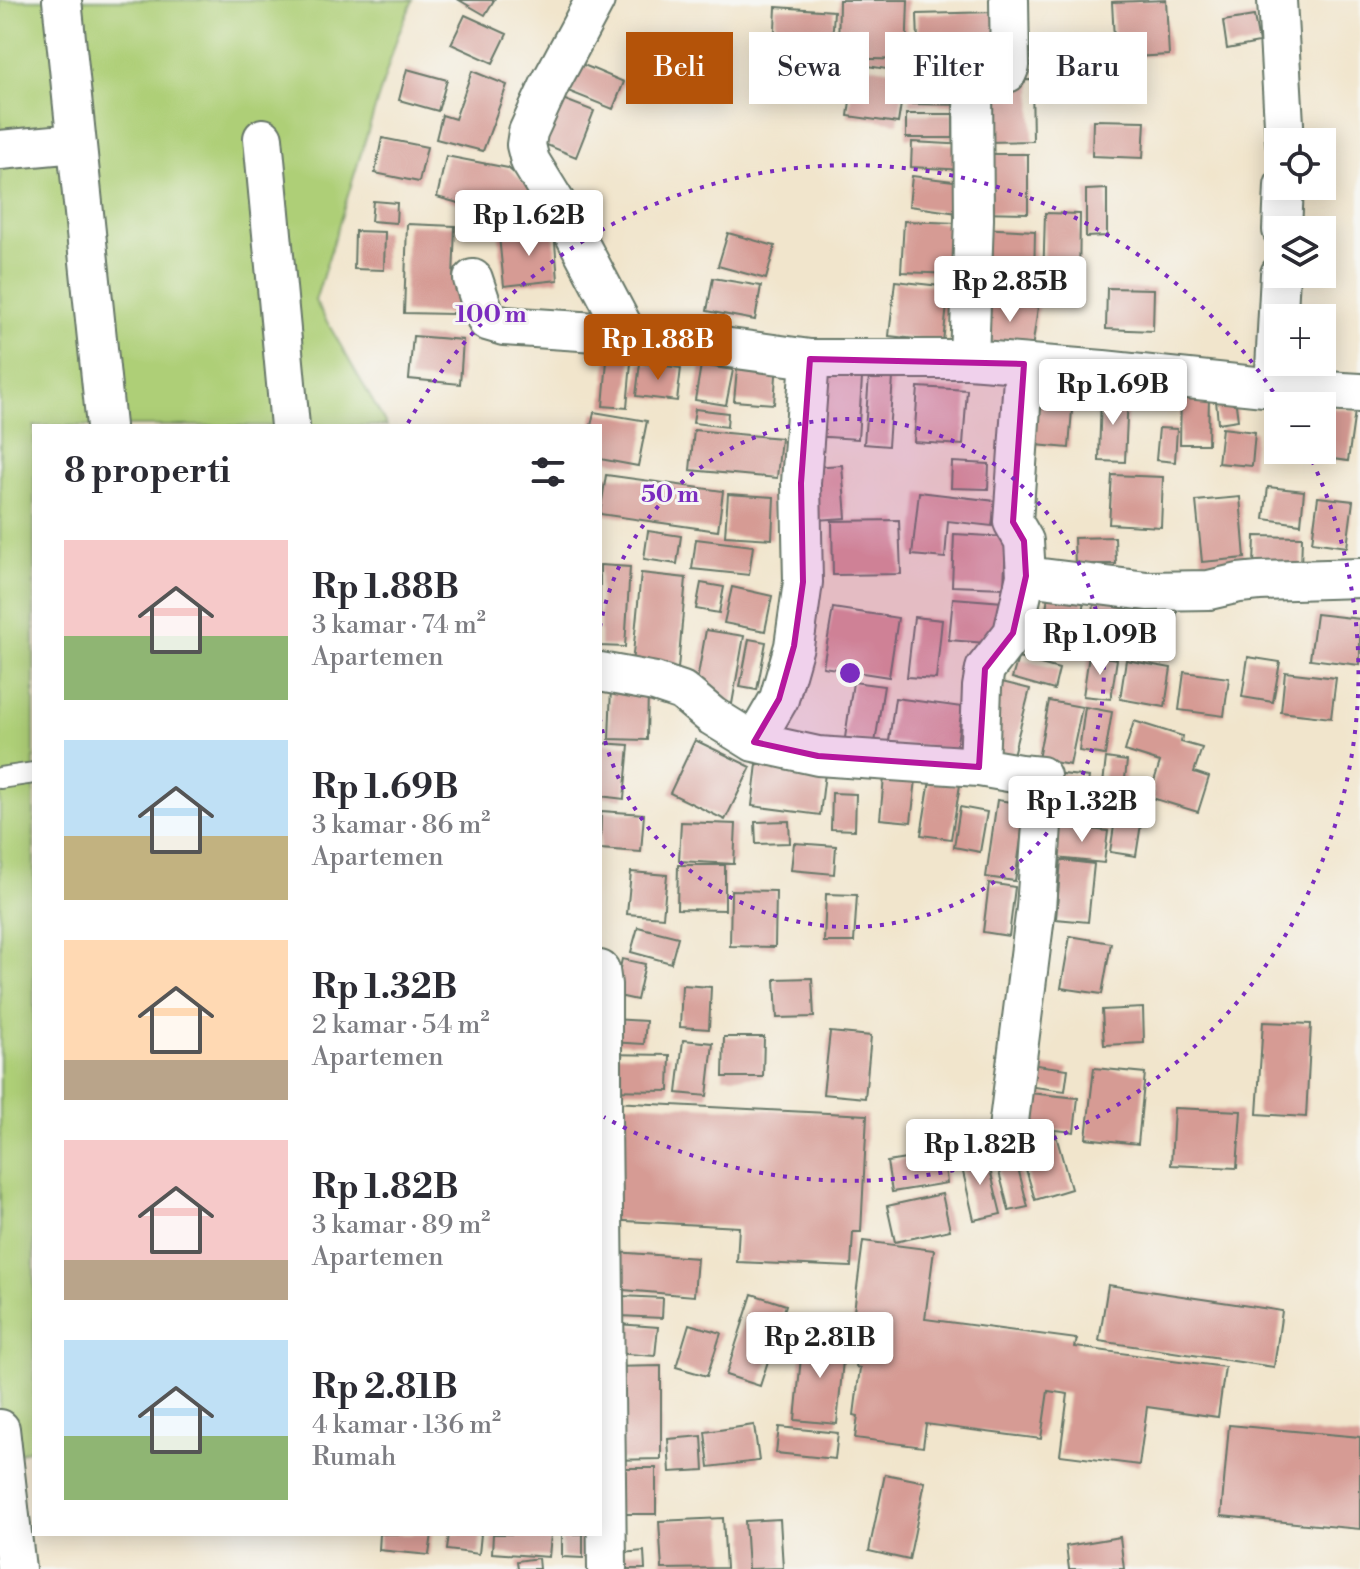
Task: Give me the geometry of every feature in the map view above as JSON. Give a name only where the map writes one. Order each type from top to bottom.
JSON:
[{"type":"street","points":[[62,0],[106,424]]},
{"type":"street","points":[[595,0],[550,84],[528,132],[526,145],[530,161],[570,226],[627,334]]},
{"type":"street","points":[[969,359],[974,219],[973,83],[978,78],[1007,73],[1009,70],[1009,0]]},
{"type":"street","points":[[1277,0],[1284,128]]},
{"type":"street","points":[[263,138],[290,424]]},
{"type":"street","points":[[0,150],[76,143]]},
{"type":"street","points":[[473,279],[487,321],[494,324],[627,334],[810,359],[969,359],[1274,388],[1360,393]]},
{"type":"street","points":[[1274,388],[1279,288]]},
{"type":"street","points":[[754,742],[779,699],[794,646],[803,582],[801,483],[810,359]]},
{"type":"street","points":[[979,767],[985,669],[1013,633],[1026,576],[1024,541],[1013,522],[1024,364]]},
{"type":"street","points":[[1026,576],[1147,591],[1209,590],[1259,581],[1360,578]]},
{"type":"street","points":[[602,672],[655,682],[682,691],[712,716],[754,742],[818,756],[979,767],[1041,776],[1044,786],[1036,908],[1008,1129]]},
{"type":"street","points":[[602,985],[607,1569]]},
{"type":"street","points":[[0,1429],[16,1569]]},
{"type":"lane","points":[[0,778],[32,773]]},
{"type":"highlighted area","points":[[810,359],[1024,364],[1013,522],[1024,541],[1026,576],[1013,633],[985,669],[979,767],[818,756],[754,742],[779,699],[794,646],[803,582],[801,483]]},
{"type":"green space","points":[[0,0],[413,0],[397,38],[315,301],[386,424],[32,424],[32,1448],[0,1462]]},
{"type":"building","points":[[459,0],[494,0],[485,15]]},
{"type":"building","points":[[839,0],[908,0],[907,32],[885,32],[885,59],[869,59],[869,32],[838,32]]},
{"type":"building","points":[[1166,0],[1169,55],[1147,56],[1147,32],[1114,32],[1112,2]]},
{"type":"building","points":[[776,7],[834,11],[833,32],[775,32]]},
{"type":"building","points":[[997,12],[998,32],[918,32],[917,14]]},
{"type":"building","points":[[465,15],[507,34],[493,63],[451,44]]},
{"type":"building","points":[[1254,16],[1259,43],[1227,49],[1223,21]]},
{"type":"building","points":[[579,63],[624,82],[613,109],[568,91]]},
{"type":"building","points":[[869,66],[885,69],[885,104],[901,104],[898,123],[848,116],[850,104],[869,104]]},
{"type":"building","points":[[407,69],[447,80],[438,111],[399,100]]},
{"type":"building","points":[[472,71],[507,85],[483,151],[436,139],[442,115],[455,119]]},
{"type":"building","points":[[1013,80],[1029,80],[1033,141],[987,142],[987,104],[1013,104]]},
{"type":"building","points":[[560,98],[594,111],[576,157],[542,143]]},
{"type":"building","points":[[906,114],[953,114],[953,138],[906,138]]},
{"type":"building","points":[[1093,120],[1145,121],[1143,158],[1092,156]]},
{"type":"building","points":[[382,138],[427,147],[419,182],[375,173]]},
{"type":"building","points":[[912,142],[968,145],[966,170],[911,167]]},
{"type":"building","points":[[979,154],[1028,154],[1028,213],[978,212]]},
{"type":"building","points":[[446,156],[508,168],[539,195],[522,221],[437,197]]},
{"type":"building","points":[[912,176],[962,182],[958,213],[909,206]]},
{"type":"building","points":[[1107,189],[1107,236],[1086,237],[1086,190]]},
{"type":"building","points":[[373,201],[397,203],[396,223],[371,221]]},
{"type":"building","points":[[1045,213],[1080,214],[1079,285],[1043,284]]},
{"type":"building","points":[[904,221],[957,223],[954,274],[901,272]]},
{"type":"building","points":[[407,224],[455,226],[453,279],[467,279],[467,313],[404,313]]},
{"type":"building","points":[[980,228],[1035,231],[1034,283],[994,285],[993,269],[1030,267],[978,264]]},
{"type":"building","points":[[355,231],[385,232],[384,270],[354,269]]},
{"type":"building","points":[[554,231],[558,280],[504,286],[499,236]]},
{"type":"building","points":[[728,233],[775,246],[766,279],[718,266]]},
{"type":"building","points":[[713,278],[761,286],[755,320],[707,311]]},
{"type":"building","points":[[895,281],[949,287],[943,342],[889,336]]},
{"type":"building","points":[[1107,288],[1154,289],[1153,331],[1106,329]]},
{"type":"building","points":[[987,300],[1038,307],[1032,349],[981,342]]},
{"type":"building","points":[[413,336],[463,340],[460,384],[409,379]]},
{"type":"building","points":[[608,349],[632,351],[627,408],[603,406]]},
{"type":"building","points":[[738,359],[777,361],[774,404],[734,401]]},
{"type":"building","points":[[640,363],[681,368],[677,401],[636,396]]},
{"type":"building","points":[[701,365],[733,370],[726,405],[695,400]]},
{"type":"building","points":[[816,375],[862,378],[858,439],[812,436]]},
{"type":"building","points":[[869,376],[893,378],[888,446],[864,444]]},
{"type":"building","points":[[1029,382],[1074,385],[1069,448],[1024,444]]},
{"type":"building","points":[[918,387],[967,390],[963,445],[914,442]]},
{"type":"building","points":[[1101,393],[1128,394],[1125,462],[1099,461]]},
{"type":"building","points":[[1181,395],[1209,395],[1208,444],[1180,444]]},
{"type":"building","points":[[1235,398],[1238,420],[1218,423],[1216,400]]},
{"type":"building","points":[[1336,408],[1355,411],[1348,461],[1336,459]]},
{"type":"building","points":[[695,409],[728,413],[727,427],[693,423]]},
{"type":"building","points":[[594,412],[647,421],[638,466],[602,459],[602,424],[591,424]]},
{"type":"building","points":[[1159,428],[1177,429],[1175,462],[1156,460]]},
{"type":"building","points":[[1222,428],[1255,432],[1252,466],[1218,463]]},
{"type":"building","points":[[694,430],[781,438],[777,478],[690,470]]},
{"type":"building","points":[[952,462],[989,464],[988,489],[951,488]]},
{"type":"building","points":[[842,465],[846,518],[816,520],[812,467]]},
{"type":"building","points":[[606,475],[723,491],[718,531],[602,514]]},
{"type":"building","points":[[1112,475],[1163,477],[1161,527],[1109,524]]},
{"type":"building","points":[[1268,487],[1304,491],[1301,524],[1264,519]]},
{"type":"building","points":[[919,492],[995,501],[992,526],[948,521],[945,558],[912,555]]},
{"type":"building","points":[[728,494],[774,497],[772,539],[725,536]]},
{"type":"building","points":[[1240,497],[1245,558],[1202,562],[1196,501]]},
{"type":"building","points":[[1318,497],[1353,501],[1347,547],[1312,542]]},
{"type":"building","points":[[899,520],[901,574],[833,575],[832,521]]},
{"type":"building","points":[[648,531],[681,536],[677,564],[644,559]]},
{"type":"building","points":[[954,534],[1006,537],[1004,588],[952,586]]},
{"type":"building","points":[[1255,536],[1302,537],[1301,568],[1254,566]]},
{"type":"building","points":[[1115,537],[1116,564],[1075,564],[1074,538]]},
{"type":"building","points":[[696,539],[753,546],[749,575],[692,569]]},
{"type":"building","points":[[602,565],[630,567],[625,647],[602,646]]},
{"type":"building","points":[[641,573],[686,578],[678,669],[632,664]]},
{"type":"building","points":[[701,583],[724,587],[719,613],[696,609]]},
{"type":"building","points":[[732,587],[772,596],[765,631],[724,623]]},
{"type":"building","points":[[1096,591],[1130,595],[1120,656],[1087,651]]},
{"type":"building","points":[[1048,594],[1084,598],[1078,650],[1042,645]]},
{"type":"building","points":[[953,598],[1003,602],[999,644],[949,640]]},
{"type":"building","points":[[1138,600],[1178,604],[1171,660],[1131,655]]},
{"type":"building","points":[[833,608],[898,618],[889,677],[823,667]]},
{"type":"building","points":[[1316,614],[1360,619],[1360,665],[1310,659]]},
{"type":"building","points":[[914,617],[942,620],[936,679],[907,677]]},
{"type":"building","points":[[706,630],[744,636],[732,704],[694,698]]},
{"type":"building","points":[[749,639],[766,642],[757,690],[740,687]]},
{"type":"building","points":[[1089,655],[1117,659],[1111,699],[1083,696]]},
{"type":"building","points":[[1248,657],[1280,662],[1273,702],[1242,697]]},
{"type":"building","points":[[1018,658],[1059,669],[1054,690],[1012,678]]},
{"type":"building","points":[[1126,660],[1171,668],[1165,707],[1120,699]]},
{"type":"building","points":[[1184,672],[1229,678],[1224,716],[1179,710]]},
{"type":"building","points":[[1285,672],[1336,678],[1331,718],[1281,712]]},
{"type":"building","points":[[853,682],[884,686],[875,743],[845,738]]},
{"type":"building","points":[[1002,682],[1030,689],[1013,755],[985,749]]},
{"type":"building","points":[[611,687],[648,689],[647,740],[609,739]]},
{"type":"building","points":[[895,698],[962,707],[956,750],[889,741]]},
{"type":"building","points":[[1049,701],[1082,707],[1070,765],[1038,759]]},
{"type":"building","points":[[1085,707],[1112,712],[1105,755],[1079,751]]},
{"type":"building","points":[[1134,721],[1182,736],[1181,742],[1202,748],[1194,772],[1209,777],[1198,812],[1152,798],[1154,791],[1151,791],[1160,762],[1125,751]]},
{"type":"building","points":[[695,740],[751,767],[725,820],[670,793]]},
{"type":"building","points":[[602,743],[629,745],[624,799],[602,796]]},
{"type":"building","points":[[1106,758],[1127,761],[1123,796],[1102,793]]},
{"type":"building","points":[[757,764],[825,773],[820,815],[752,806]]},
{"type":"building","points":[[885,767],[917,771],[911,822],[880,819]]},
{"type":"building","points":[[1053,773],[1089,777],[1084,813],[1049,809]]},
{"type":"building","points":[[930,780],[960,785],[951,839],[921,835]]},
{"type":"building","points":[[832,793],[856,794],[855,830],[831,829]]},
{"type":"building","points":[[997,800],[1026,804],[1015,881],[986,877]]},
{"type":"building","points":[[960,807],[987,812],[980,852],[954,847]]},
{"type":"building","points":[[1117,807],[1143,811],[1136,856],[1110,852]]},
{"type":"building","points":[[602,811],[644,814],[641,852],[602,849]]},
{"type":"building","points":[[789,821],[790,843],[756,844],[755,822]]},
{"type":"building","points":[[681,822],[736,824],[734,864],[679,861]]},
{"type":"building","points":[[1059,826],[1108,831],[1104,863],[1056,858]]},
{"type":"building","points":[[794,843],[836,846],[834,874],[791,870]]},
{"type":"building","points":[[1061,860],[1094,864],[1088,922],[1056,919]]},
{"type":"building","points":[[678,865],[725,865],[725,910],[677,909]]},
{"type":"building","points":[[631,872],[667,875],[663,917],[627,914]]},
{"type":"building","points":[[989,883],[1015,887],[1009,936],[983,932]]},
{"type":"building","points":[[731,890],[776,891],[775,947],[730,946]]},
{"type":"building","points":[[826,894],[857,895],[854,942],[824,942]]},
{"type":"building","points":[[638,927],[678,937],[671,963],[631,952]]},
{"type":"building","points":[[1070,936],[1111,943],[1102,994],[1061,988]]},
{"type":"building","points":[[622,959],[645,964],[637,1000],[614,995]]},
{"type":"building","points":[[812,978],[814,1017],[777,1018],[775,979]]},
{"type":"building","points":[[682,985],[711,987],[709,1029],[680,1027]]},
{"type":"building","points":[[1143,1008],[1144,1043],[1104,1045],[1102,1010]]},
{"type":"building","points":[[611,1019],[646,1021],[644,1044],[610,1042]]},
{"type":"building","points":[[1263,1022],[1311,1024],[1306,1117],[1257,1114]]},
{"type":"building","points":[[830,1032],[871,1036],[865,1098],[823,1094]]},
{"type":"building","points":[[724,1037],[764,1037],[763,1077],[723,1077]]},
{"type":"building","points":[[683,1040],[713,1043],[707,1096],[677,1093]]},
{"type":"building","points":[[604,1054],[670,1055],[669,1091],[603,1090]]},
{"type":"building","points":[[1021,1063],[1068,1069],[1065,1091],[1018,1085]]},
{"type":"building","points":[[1094,1068],[1145,1073],[1138,1144],[1086,1138]]},
{"type":"building","points":[[1029,1093],[1078,1098],[1074,1132],[1025,1127]]},
{"type":"building","points":[[613,1102],[867,1115],[861,1232],[853,1232],[851,1267],[737,1262],[739,1227],[607,1220]]},
{"type":"building","points":[[1174,1108],[1241,1111],[1237,1168],[1171,1165]]},
{"type":"building","points":[[1055,1132],[1071,1189],[1035,1200],[1018,1142]]},
{"type":"building","points":[[943,1153],[947,1183],[892,1192],[887,1162]]},
{"type":"building","points":[[986,1153],[1001,1214],[974,1220],[960,1159]]},
{"type":"building","points":[[1015,1156],[1028,1207],[1009,1211],[996,1160]]},
{"type":"building","points":[[942,1194],[950,1230],[895,1242],[887,1206]]},
{"type":"building","points":[[863,1241],[934,1250],[925,1319],[1077,1339],[1075,1347],[1225,1367],[1218,1417],[1147,1407],[1139,1465],[1060,1455],[1068,1394],[1048,1391],[1041,1439],[926,1424],[923,1447],[855,1438],[858,1416],[854,1415],[860,1368],[856,1367],[858,1352],[849,1350]]},
{"type":"building","points":[[615,1252],[697,1258],[694,1296],[612,1289]]},
{"type":"building","points":[[1108,1285],[1282,1311],[1274,1367],[1099,1341]]},
{"type":"building","points":[[752,1294],[786,1305],[760,1386],[726,1375]]},
{"type":"building","points":[[621,1296],[663,1298],[662,1318],[620,1316]]},
{"type":"building","points":[[617,1324],[658,1327],[655,1356],[615,1353]]},
{"type":"building","points":[[689,1324],[721,1333],[707,1376],[676,1367]]},
{"type":"building","points":[[803,1336],[845,1339],[837,1424],[795,1420]]},
{"type":"building","points":[[661,1366],[661,1459],[610,1460],[609,1367]]},
{"type":"building","points":[[754,1425],[759,1461],[709,1467],[705,1432]]},
{"type":"building","points":[[1229,1425],[1360,1437],[1360,1529],[1221,1516]]},
{"type":"building","points":[[779,1427],[838,1433],[835,1459],[776,1453]]},
{"type":"building","points":[[702,1436],[704,1470],[670,1472],[668,1439]]},
{"type":"building","points":[[615,1468],[656,1468],[656,1514],[614,1514]]},
{"type":"building","points":[[885,1474],[925,1482],[909,1560],[869,1551]]},
{"type":"building","points":[[723,1518],[726,1568],[662,1569],[659,1521]]},
{"type":"building","points":[[780,1519],[783,1568],[748,1569],[745,1521]]},
{"type":"building","points":[[380,1536],[432,1536],[429,1555],[379,1550]]},
{"type":"building","points":[[449,1536],[481,1536],[479,1554],[447,1550]]},
{"type":"building","points":[[493,1536],[551,1536],[549,1557],[492,1553]]},
{"type":"building","points":[[562,1536],[583,1536],[583,1558],[562,1557]]},
{"type":"building","points":[[1120,1537],[1124,1569],[1069,1569],[1066,1546]]},
{"type":"building","points":[[644,1551],[645,1569],[610,1569],[609,1554]]},
{"type":"building","points":[[538,1558],[539,1569],[518,1569],[517,1561]]}]
